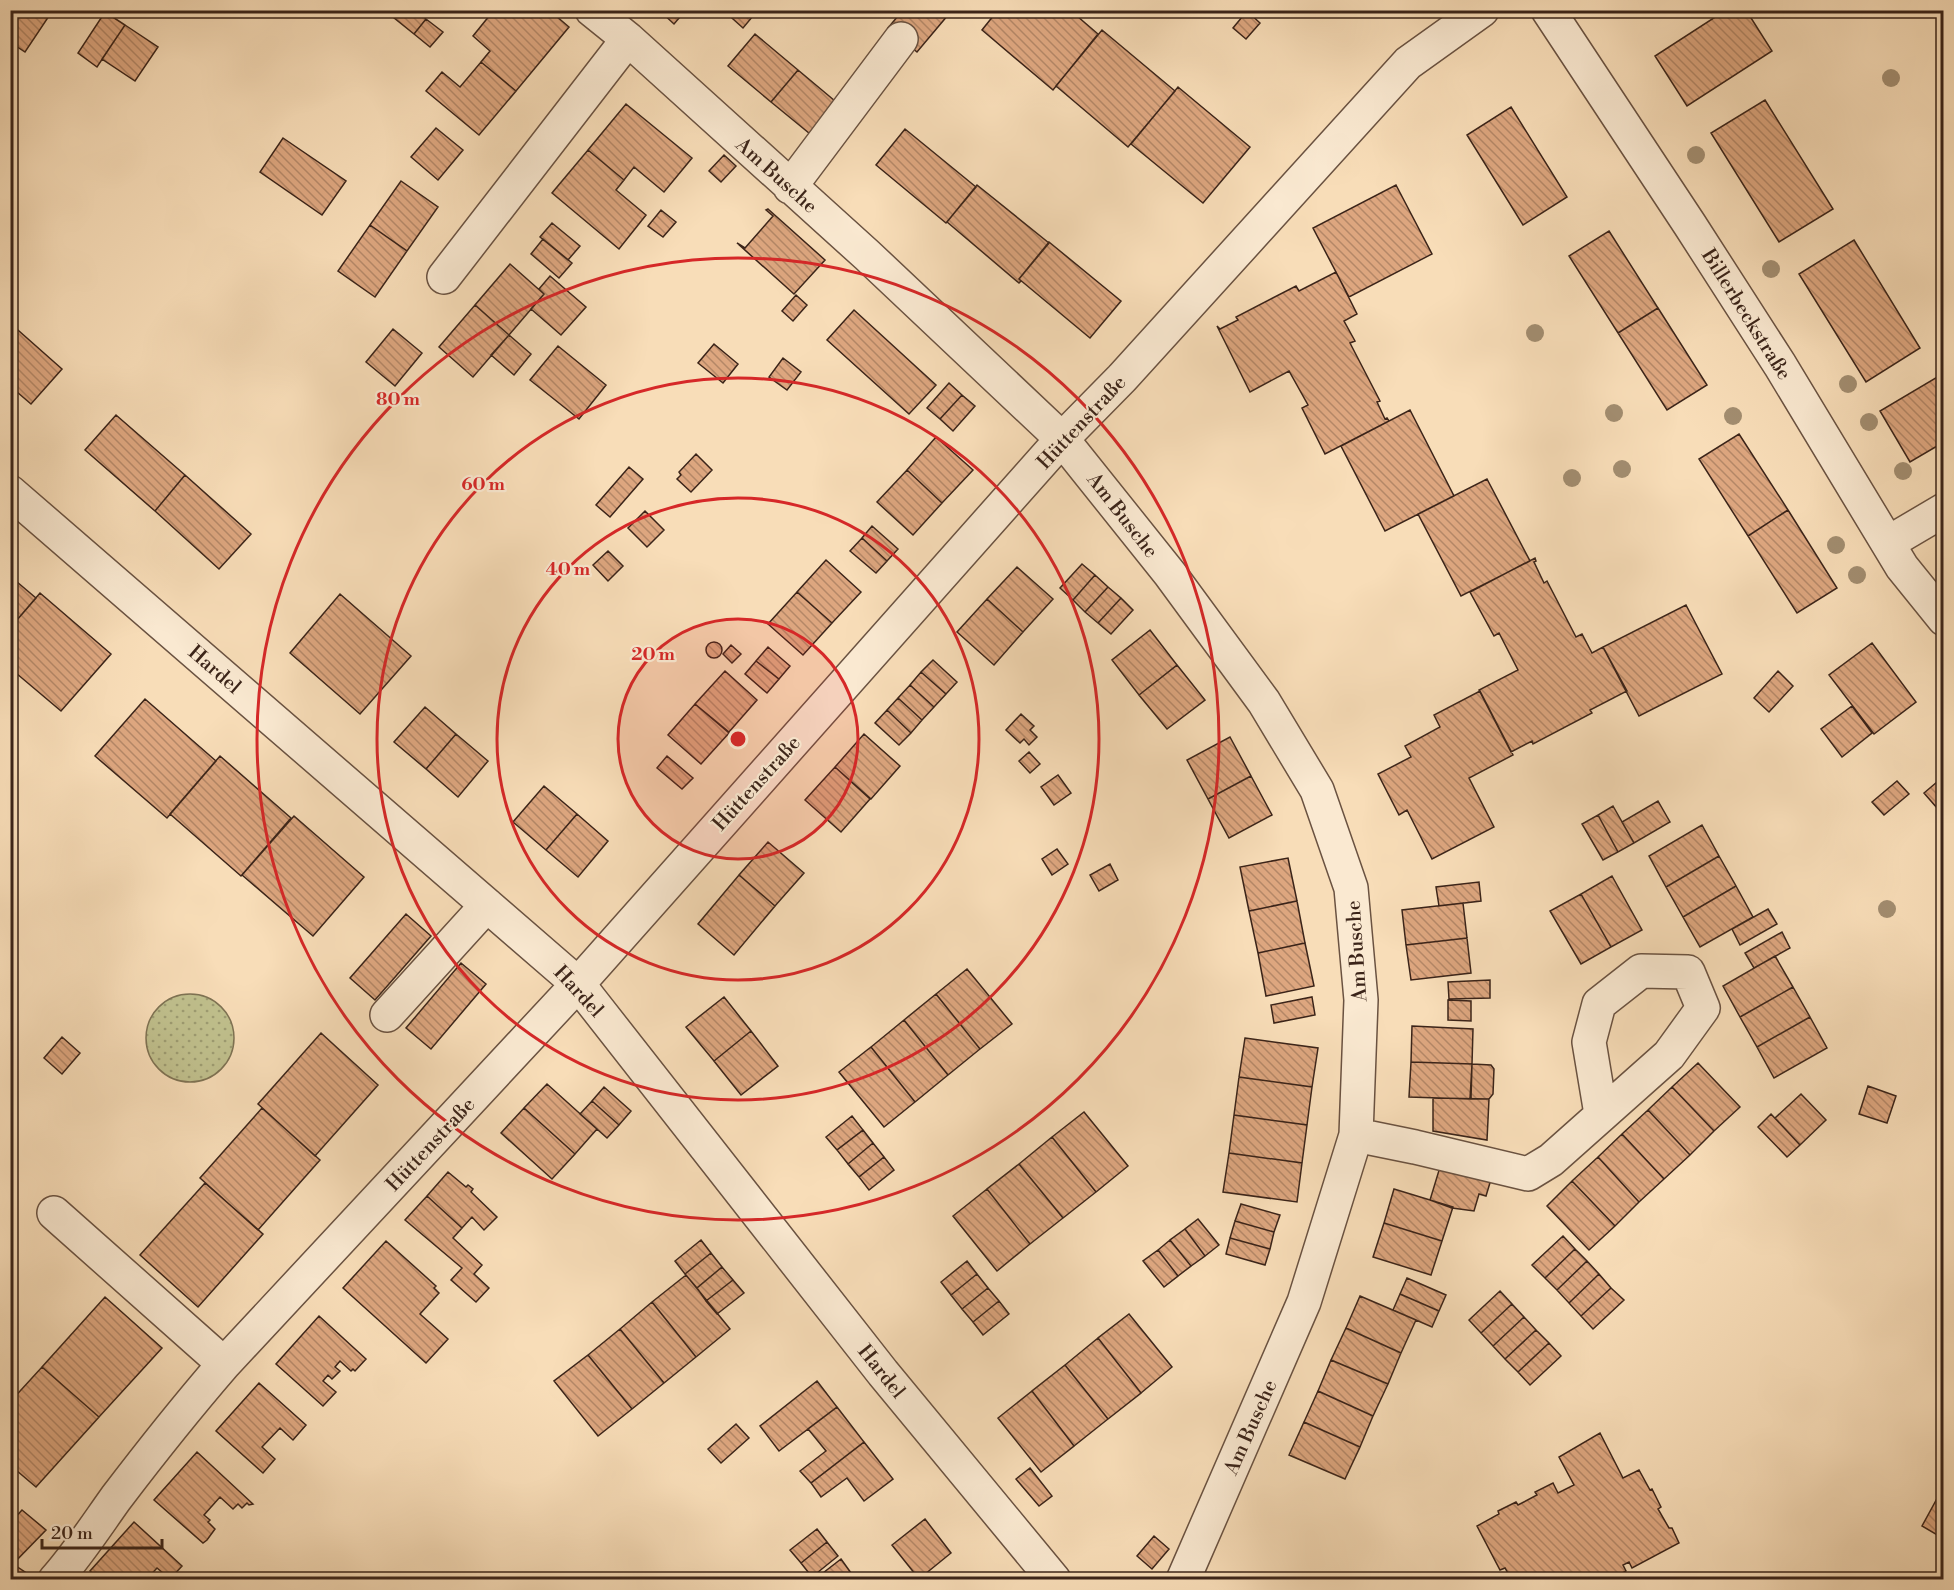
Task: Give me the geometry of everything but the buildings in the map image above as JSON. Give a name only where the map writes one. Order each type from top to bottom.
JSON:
[{"type":"street","name":"Am Busche","points":[[592,10],[628,39],[936,318],[1062,439],[1170,574],[1264,702],[1317,790],[1351,888],[1361,1000],[1356,1135],[1304,1302],[1183,1580]]},
{"type":"street","name":"Hüttenstraße","points":[[55,1580],[76,1556],[181,1414],[224,1364],[578,984],[1062,439],[1147,351],[1408,63],[1482,10]]},
{"type":"street","name":"Billerbeckstraße","points":[[1548,10],[1749,316],[1902,567],[1944,619]]},
{"type":"street","points":[[444,277],[628,39]]},
{"type":"street","points":[[790,187],[901,39]]},
{"type":"street","name":"Hardel","points":[[10,492],[578,984],[883,1373],[1054,1580]]},
{"type":"street","points":[[1888,543],[1944,510]]},
{"type":"street","points":[[387,1015],[487,905]]},
{"type":"street","points":[[1356,1135],[1528,1174],[1551,1160],[1601,1114]]},
{"type":"street","points":[[54,1213],[224,1364]]},
{"type":"green space","points":[[190,994],[215,1001],[227,1013],[234,1038],[227,1063],[215,1075],[190,1082],[165,1075],[153,1063],[146,1038],[153,1013],[165,1001]]}]
